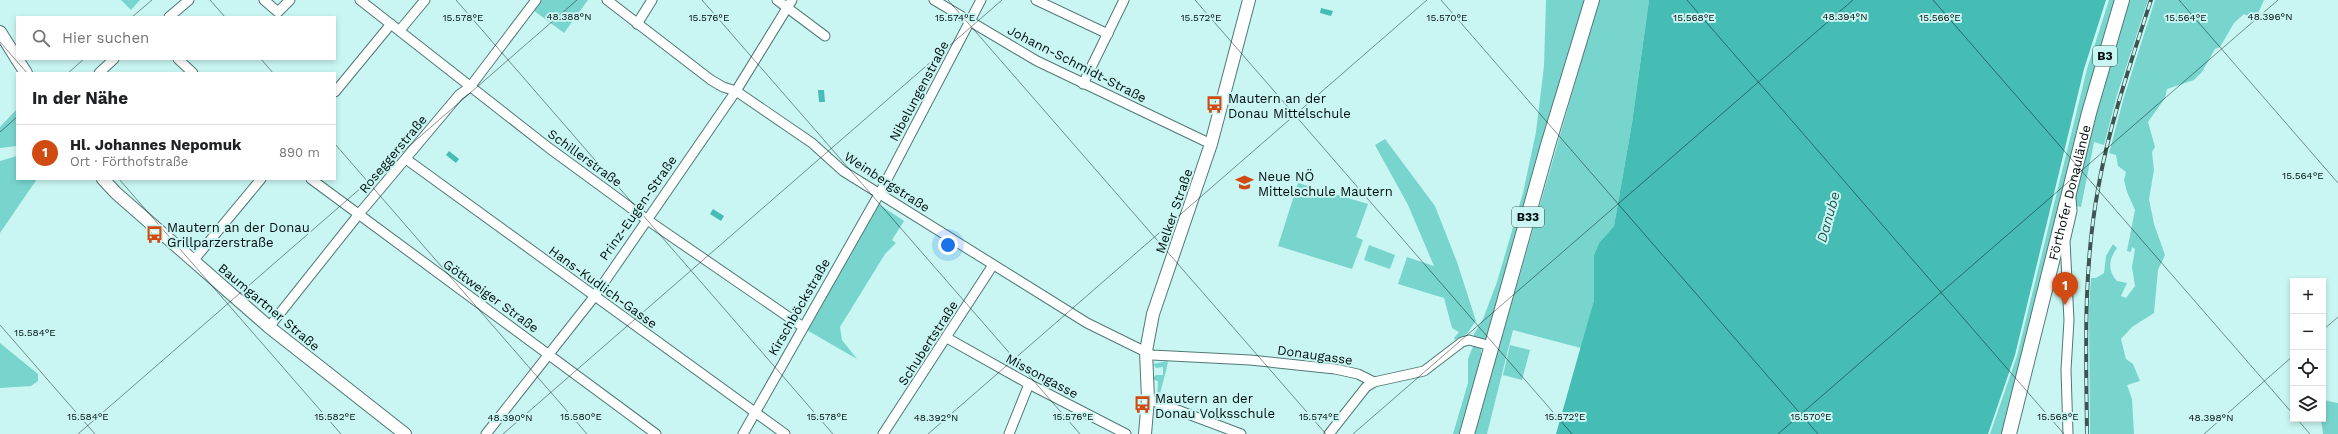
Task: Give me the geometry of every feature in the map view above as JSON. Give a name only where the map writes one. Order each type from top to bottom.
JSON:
[{"type":"main road","name":"B33","points":[[1467,434],[1592,0]]},
{"type":"main road","name":"Förthofer Donaulände","points":[[2009,434],[2089,113],[2122,0]]},
{"type":"street","points":[[170,16],[189,0]]},
{"type":"street","points":[[264,0],[278,12],[290,0]]},
{"type":"street","name":"Schillerstraße","points":[[360,0],[549,148],[646,219],[803,327]]},
{"type":"street","points":[[400,30],[425,0]]},
{"type":"street","name":"Roseggerstraße","points":[[269,327],[359,214],[459,96],[470,87],[536,0]]},
{"type":"street","name":"Weinbergstraße","points":[[607,0],[636,24],[711,80],[723,87],[736,91],[812,143],[843,171],[1087,323],[1146,352]]},
{"type":"street","points":[[636,24],[652,0]]},
{"type":"street","points":[[777,0],[790,4],[825,36]]},
{"type":"street","name":"Johann-Schmidt-Straße","points":[[934,0],[971,23],[1083,84],[1211,144]]},
{"type":"street","name":"Nibelungenstraße","points":[[879,194],[971,23],[981,0]]},
{"type":"street","points":[[1036,0],[1108,34]]},
{"type":"street","points":[[1083,84],[1124,0]]},
{"type":"street","name":"Melker Straße","points":[[1145,434],[1148,399],[1146,352],[1156,302],[1197,190],[1211,144],[1249,0]]},
{"type":"street","name":"Prinz-Eugen-Straße","points":[[486,434],[547,354],[555,348],[594,297],[646,219],[736,91],[790,4]]},
{"type":"street","points":[[336,91],[391,24]]},
{"type":"street","points":[[0,32],[16,57]]},
{"type":"street","points":[[18,60],[25,72]]},
{"type":"street","points":[[100,72],[113,60]]},
{"type":"street","points":[[179,60],[192,72]]},
{"type":"street","name":"Hans-Kudlich-Gasse","points":[[406,159],[594,297],[785,434]]},
{"type":"street","name":"Baumgartner Straße","points":[[104,180],[116,193],[269,327],[404,434]]},
{"type":"street","points":[[193,261],[260,180]]},
{"type":"street","name":"Göttweiger Straße","points":[[312,180],[653,433]]},
{"type":"street","points":[[2068,434],[2066,370],[2069,320],[2065,241],[2072,211],[2071,186]]},
{"type":"street","name":"Kirschböckstraße","points":[[743,434],[879,194]]},
{"type":"street","name":"Schubertstraße","points":[[883,434],[947,338],[993,265]]},
{"type":"street","name":"Missongasse","points":[[947,338],[1029,384],[1126,434]]},
{"type":"street","points":[[1329,434],[1366,387],[1374,382],[1408,376],[1424,371],[1462,342],[1469,340],[1492,346]]},
{"type":"street","name":"Donaugasse","points":[[1146,352],[1152,356],[1250,360],[1335,369],[1358,374],[1374,382]]},
{"type":"street","points":[[1009,434],[1029,384]]},
{"type":"street","points":[[1148,399],[1242,434]]},
{"type":"shaded area","points":[[121,0],[140,0],[131,10]]},
{"type":"shaded area","points":[[540,0],[588,0],[564,33],[533,10]]},
{"type":"shaded area","points":[[1546,0],[1584,0],[1488,337],[1485,340],[1474,337],[1474,334],[1483,319],[1497,282],[1523,193],[1536,132],[1544,66]]},
{"type":"shaded area","points":[[1599,0],[1649,0],[1632,123],[1614,226],[1599,243],[1594,255],[1594,300],[1581,348],[1513,330],[1487,434],[1474,434]]},
{"type":"shaded area","points":[[2109,0],[2118,0],[2003,434],[1990,434],[2017,356],[2087,69]]},
{"type":"shaded area","points":[[2127,0],[2148,0],[2117,95],[2104,145],[2094,142],[2081,207],[2076,206],[2075,186]]},
{"type":"shaded area","points":[[2155,0],[2264,0],[2255,20],[2244,14],[2234,23],[2220,47],[2215,49],[2202,72],[2194,80],[2167,89],[2165,98],[2148,122],[2155,147],[2152,152],[2154,170],[2149,199],[2154,224],[2165,255],[2158,270],[2154,313],[2132,327],[2121,339],[2126,359],[2133,364],[2140,381],[2127,385],[2132,399],[2134,434],[2090,434],[2089,309],[2091,278],[2096,278],[2104,273],[2106,256],[2113,244],[2117,248],[2112,256],[2110,269],[2117,281],[2127,283],[2121,296],[2126,298],[2135,286],[2132,267],[2135,249],[2132,247],[2131,252],[2127,251],[2135,210],[2127,192],[2124,180],[2126,172],[2118,166],[2116,155],[2109,153],[2124,97]]},
{"type":"shaded area","points":[[16,110],[16,146],[0,148],[0,127]]},
{"type":"shaded area","points":[[1385,139],[1435,206],[1457,262],[1476,321],[1466,334],[1455,340],[1454,338],[1459,332],[1452,328],[1444,298],[1398,284],[1407,257],[1434,266],[1408,205],[1375,145]]},
{"type":"shaded area","points":[[16,156],[16,180],[36,180],[0,233],[0,161]]},
{"type":"shaded area","points":[[1298,183],[1368,204],[1356,237],[1363,240],[1352,269],[1278,246]]},
{"type":"shaded area","points":[[877,203],[904,221],[892,240],[896,243],[885,254],[840,327],[842,340],[857,359],[805,329]]},
{"type":"shaded area","points":[[1369,245],[1395,255],[1390,269],[1364,260]]},
{"type":"shaded area","points":[[0,343],[38,374],[38,381],[31,386],[0,388]]},
{"type":"shaded area","points":[[1474,344],[1481,348],[1481,364],[1461,434],[1453,434],[1468,383],[1468,359]]},
{"type":"shaded area","points":[[1510,345],[1530,350],[1522,380],[1503,375]]},
{"type":"shaded area","points":[[1168,361],[1159,400],[1157,398],[1158,381],[1154,380],[1153,378],[1156,375],[1163,375],[1163,367],[1156,368],[1153,364]]},
{"type":"shaded area","points":[[2326,401],[2338,403],[2338,434],[2323,434],[2321,422],[2326,422]]},
{"type":"water","name":"Danube","points":[[1649,0],[2106,0],[2084,69],[2015,355],[1988,434],[1556,434],[1594,300],[1594,255],[1599,243],[1614,226],[1632,123]]},
{"type":"water","points":[[1321,8],[1333,11],[1331,16],[1320,13]]},
{"type":"water","points":[[818,90],[824,90],[825,102],[819,102]]},
{"type":"water","points":[[449,151],[459,159],[456,163],[446,155]]},
{"type":"water","points":[[713,209],[724,216],[721,221],[710,214]]},
{"type":"railway","points":[[2087,434],[2086,312],[2093,220],[2098,189],[2114,117],[2151,0]]},
{"type":"place","name":"Mautern an der Donau Mittelschule","points":[[1215,105]]},
{"type":"place","name":"Neue NÖ Mittelschule Mautern","points":[[1245,183]]},
{"type":"place","name":"Mautern an der Donau Grillparzerstraße","points":[[154,234]]},
{"type":"place","name":"Hl. Johannes Nepomuk","points":[[2065,305]]},
{"type":"place","name":"Mautern an der Donau Volksschule","points":[[1142,405]]}]
